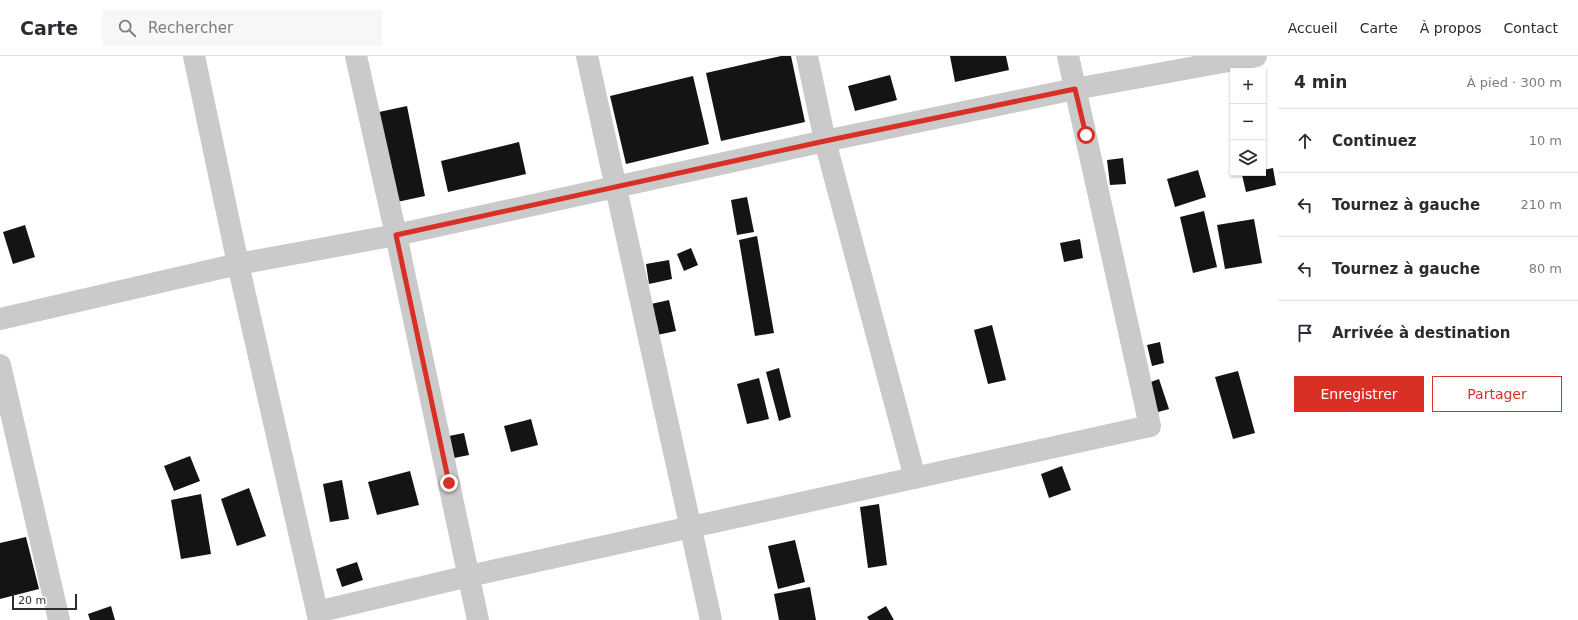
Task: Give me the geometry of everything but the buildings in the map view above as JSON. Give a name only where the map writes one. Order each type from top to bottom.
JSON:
[{"type":"street","points":[[194,56],[238,264],[318,616],[469,576],[1150,426],[1068,56]]},
{"type":"street","points":[[356,56],[396,235],[478,620]]},
{"type":"street","points":[[587,56],[711,620]]},
{"type":"street","points":[[807,56],[825,141],[915,478]]},
{"type":"street","points":[[0,319],[238,264],[396,235],[825,141],[1075,89],[1256,56]]},
{"type":"street","points":[[0,365],[59,620]]},
{"type":"route","points":[[449,483],[396,235],[825,141],[1075,89],[1086,135]]}]
